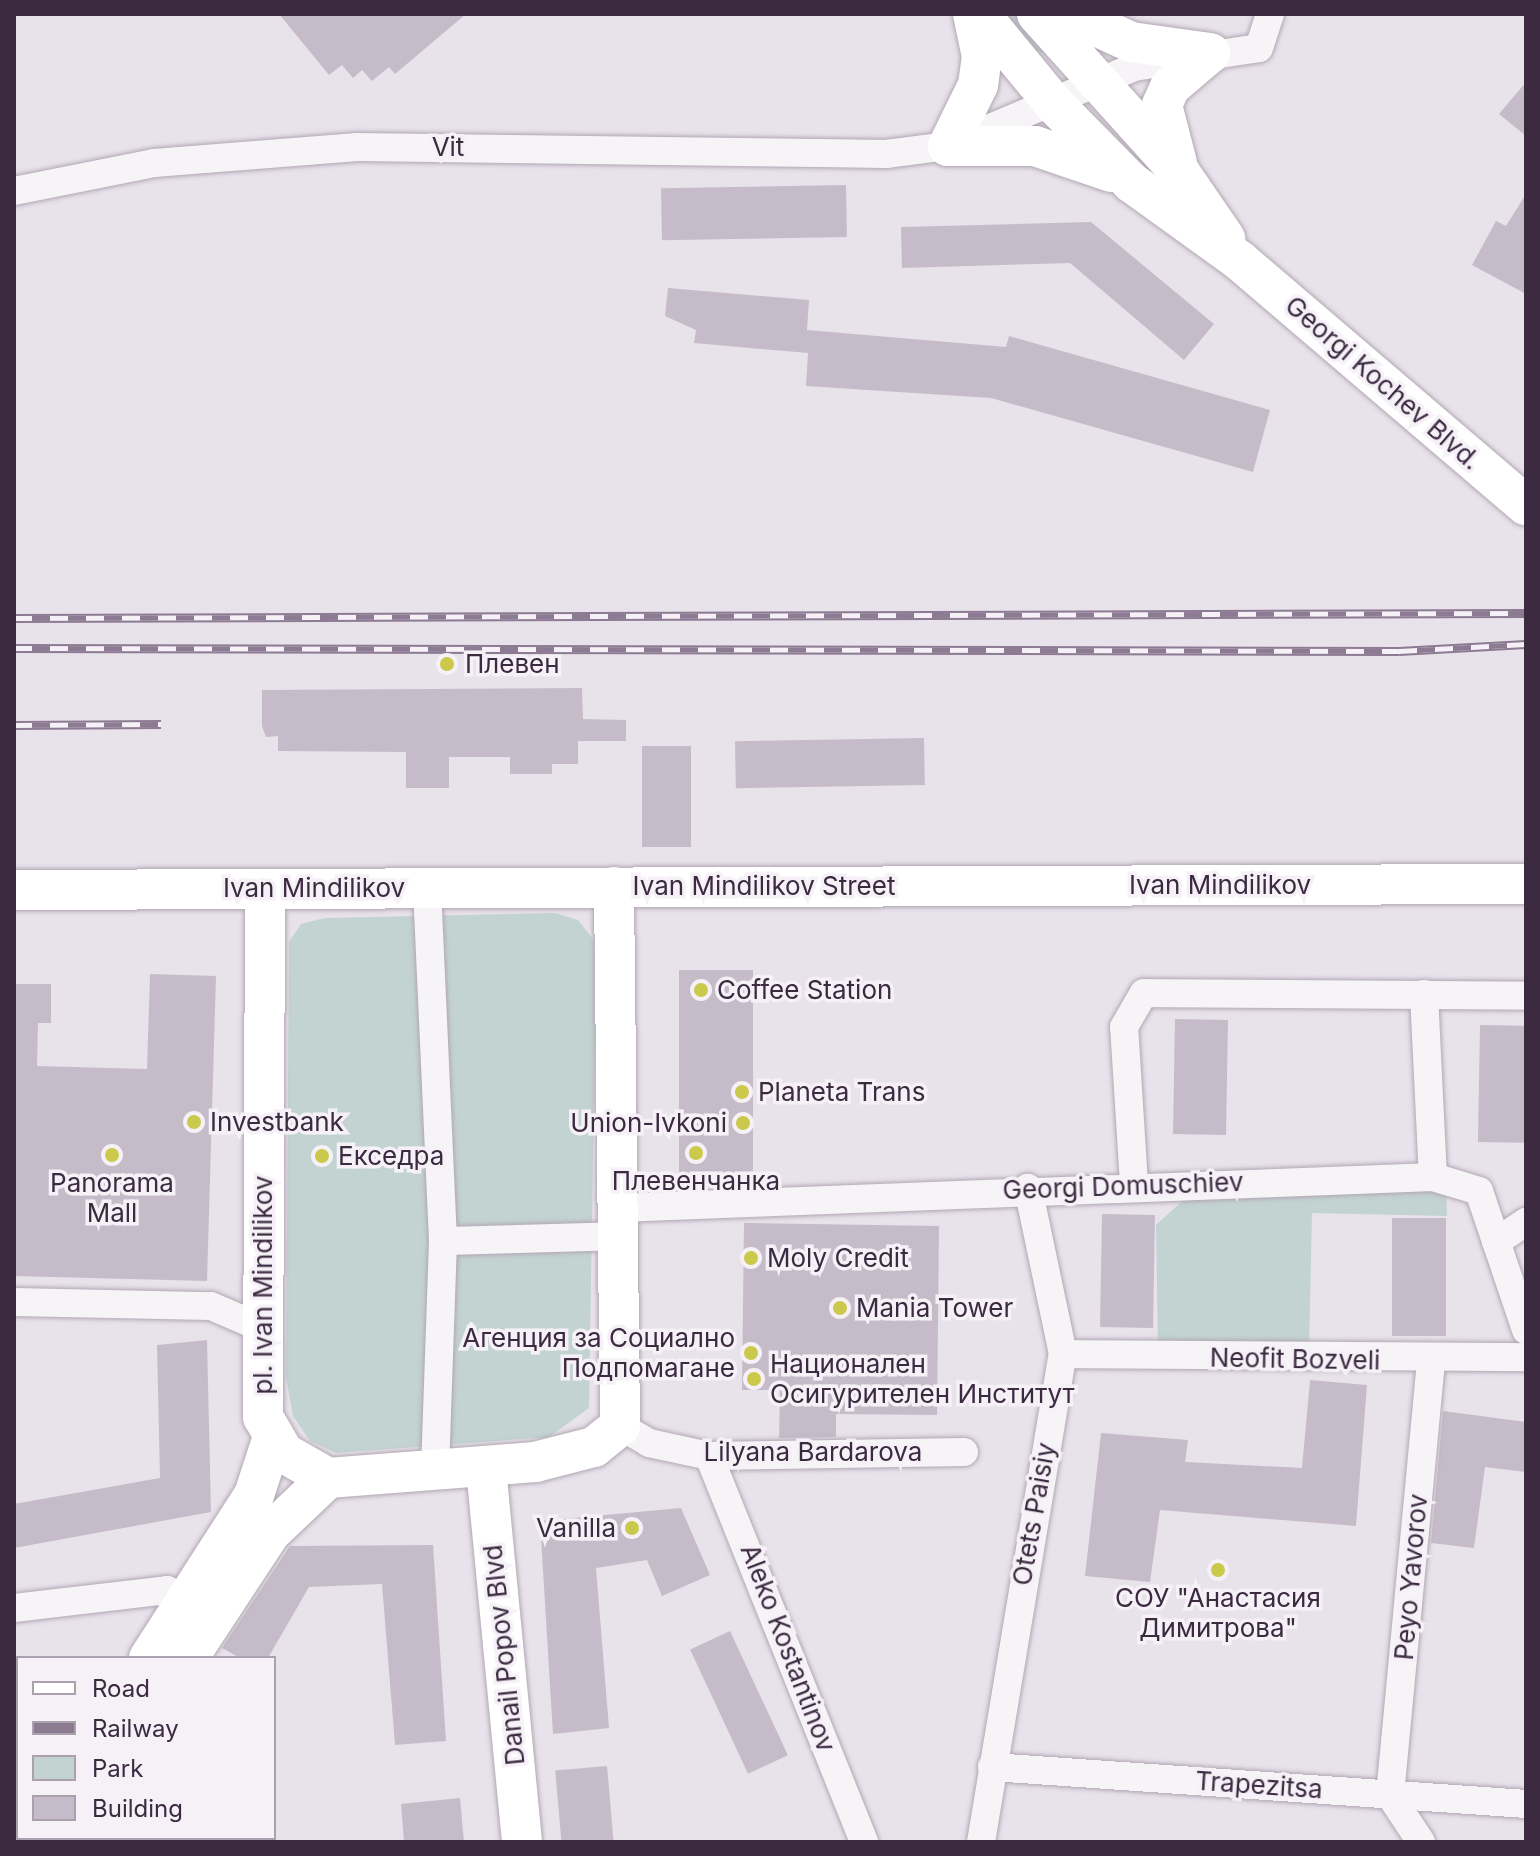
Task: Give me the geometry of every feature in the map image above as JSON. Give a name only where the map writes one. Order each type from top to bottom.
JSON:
[{"type":"street","points":[[948,146],[978,85],[982,57],[973,14]]},
{"type":"street","name":"Georgi Kochev Blvd.","points":[[980,14],[1053,103],[1132,183],[1240,261],[1526,505]]},
{"type":"street","name":"Georgi Kochev Blvd.","points":[[1037,14],[1181,174],[1240,261]]},
{"type":"street","points":[[1070,14],[1131,42],[1210,53]]},
{"type":"street","points":[[948,146],[1098,81],[1210,53],[1259,48],[1270,14]]},
{"type":"street","points":[[1181,174],[1162,105],[1170,87],[1210,53]]},
{"type":"street","points":[[14,191],[154,163],[357,147],[886,154],[948,146],[1063,151],[1132,183]]},
{"type":"street","name":"Ivan Mindilikov Street","points":[[614,887],[1526,884]]},
{"type":"street","points":[[151,1656],[202,1606],[286,1513],[328,1478],[486,1468],[581,1451],[610,1439],[620,1426],[614,887]]},
{"type":"street","name":"Ivan Mindilikov","points":[[14,890],[614,887]]},
{"type":"street","points":[[427,888],[443,1241],[435,1472]]},
{"type":"street","name":"pl. Ivan Mindilikov","points":[[265,889],[263,1417],[273,1437],[306,1470],[328,1478]]},
{"type":"street","points":[[1134,1184],[1124,1027],[1144,993],[1526,996]]},
{"type":"street","points":[[1424,994],[1433,1177]]},
{"type":"street","name":"Georgi Domuschiev","points":[[443,1241],[618,1222],[1028,1188],[1433,1177],[1479,1191],[1526,1330]]},
{"type":"street","name":"Otets Paisiy","points":[[981,1842],[1063,1354],[1028,1188]]},
{"type":"street","points":[[1496,1242],[1526,1222]]},
{"type":"street","points":[[14,1302],[211,1306],[262,1328]]},
{"type":"street","name":"Neofit Bozveli","points":[[1063,1354],[1431,1360],[1484,1352],[1526,1357]]},
{"type":"street","name":"Peyo Yavorov","points":[[1390,1795],[1431,1360]]},
{"type":"street","name":"Lilyana Bardarova","points":[[620,1426],[649,1443],[709,1456],[964,1452]]},
{"type":"street","points":[[189,1656],[202,1606],[254,1495],[273,1437]]},
{"type":"street","name":"Aleko Kostantinov","points":[[709,1456],[864,1842]]},
{"type":"street","name":"Danail Popov Blvd","points":[[486,1468],[522,1842]]},
{"type":"street","points":[[14,1608],[167,1590],[202,1606]]},
{"type":"street","name":"Trapezitsa","points":[[992,1767],[1526,1804]]},
{"type":"street","points":[[1390,1795],[1421,1842]]},
{"type":"green space","points":[[1002,14],[1030,14],[1048,55],[1029,48]]},
{"type":"green space","points":[[555,913],[578,920],[593,939],[596,967],[589,1408],[549,1437],[336,1453],[310,1441],[293,1416],[286,1377],[289,942],[301,924],[325,918]]},
{"type":"green space","points":[[1446,1188],[1447,1216],[1312,1213],[1309,1351],[1158,1348],[1156,1225],[1191,1193]]},
{"type":"building","points":[[279,14],[466,14],[395,74],[389,67],[372,81],[362,70],[353,78],[342,65],[329,75]]},
{"type":"building","points":[[1526,82],[1526,136],[1499,114]]},
{"type":"building","points":[[846,185],[847,237],[662,240],[661,188]]},
{"type":"building","points":[[1526,194],[1526,294],[1472,265],[1496,221],[1506,226]]},
{"type":"building","points":[[1091,222],[1214,324],[1184,360],[1070,263],[902,268],[901,227]]},
{"type":"building","points":[[668,288],[809,300],[807,330],[1006,347],[1009,336],[1270,410],[1253,472],[991,398],[806,386],[808,353],[694,343],[696,330],[665,316]]},
{"type":"building","points":[[582,688],[583,719],[626,720],[626,741],[578,741],[578,764],[552,764],[552,774],[510,774],[510,757],[449,757],[449,788],[406,788],[406,752],[278,751],[278,736],[266,737],[262,726],[262,690]]},
{"type":"building","points":[[924,738],[925,785],[736,788],[735,741]]},
{"type":"building","points":[[642,746],[691,746],[691,847],[642,847]]},
{"type":"building","points":[[679,970],[753,970],[753,1173],[679,1173]]},
{"type":"building","name":"Panorama Mall","points":[[150,974],[216,976],[207,1281],[14,1276],[14,984],[51,984],[51,1023],[38,1023],[37,1066],[147,1069]]},
{"type":"building","points":[[1175,1019],[1228,1020],[1226,1135],[1173,1134]]},
{"type":"building","points":[[1480,1025],[1526,1026],[1524,1143],[1478,1142]]},
{"type":"building","points":[[1102,1214],[1155,1215],[1153,1328],[1100,1327]]},
{"type":"building","points":[[1392,1218],[1446,1218],[1446,1336],[1392,1336]]},
{"type":"building","name":"Mania Tower","points":[[744,1223],[939,1226],[937,1415],[836,1414],[836,1437],[779,1438],[780,1390],[742,1390]]},
{"type":"building","points":[[207,1340],[211,1512],[14,1548],[14,1504],[160,1478],[157,1345]]},
{"type":"building","points":[[1310,1380],[1367,1385],[1356,1526],[1160,1510],[1150,1582],[1085,1576],[1101,1433],[1188,1440],[1185,1462],[1302,1468]]},
{"type":"building","points":[[1443,1411],[1526,1422],[1526,1472],[1485,1467],[1474,1548],[1431,1543]]},
{"type":"building","points":[[681,1508],[710,1575],[662,1596],[647,1560],[596,1568],[609,1728],[553,1734],[540,1521]]},
{"type":"building","points":[[433,1545],[446,1741],[395,1745],[382,1584],[309,1587],[269,1656],[236,1656],[222,1648],[290,1546]]},
{"type":"building","points":[[730,1631],[788,1755],[748,1774],[690,1650]]},
{"type":"building","points":[[607,1766],[614,1842],[561,1842],[555,1771]]},
{"type":"building","points":[[460,1798],[464,1842],[404,1842],[401,1804]]},
{"type":"railway","points":[[14,618],[1526,613]]},
{"type":"railway","points":[[14,648],[1399,651],[1526,644]]},
{"type":"railway","points":[[14,725],[161,724]]},
{"type":"place","name":"Плевен","points":[[447,664]]},
{"type":"place","name":"Coffee Station","points":[[701,990]]},
{"type":"place","name":"Planeta Trans","points":[[742,1092]]},
{"type":"place","name":"Investbank","points":[[194,1122]]},
{"type":"place","name":"Union-Ivkoni","points":[[743,1123]]},
{"type":"place","name":"Плевенчанка","points":[[696,1153]]},
{"type":"place","name":"Panorama Mall","points":[[112,1155]]},
{"type":"place","name":"Екседра","points":[[322,1156]]},
{"type":"place","name":"Moly Credit","points":[[751,1258]]},
{"type":"place","name":"Mania Tower","points":[[840,1308]]},
{"type":"place","name":"Агенция за Социално Подпомагане","points":[[751,1353]]},
{"type":"place","name":"Национален Осигурителен Институт","points":[[754,1379]]},
{"type":"place","name":"Vanilla","points":[[632,1528]]},
{"type":"place","name":"СОУ \"Анастасия Димитрова\"","points":[[1218,1570]]}]
